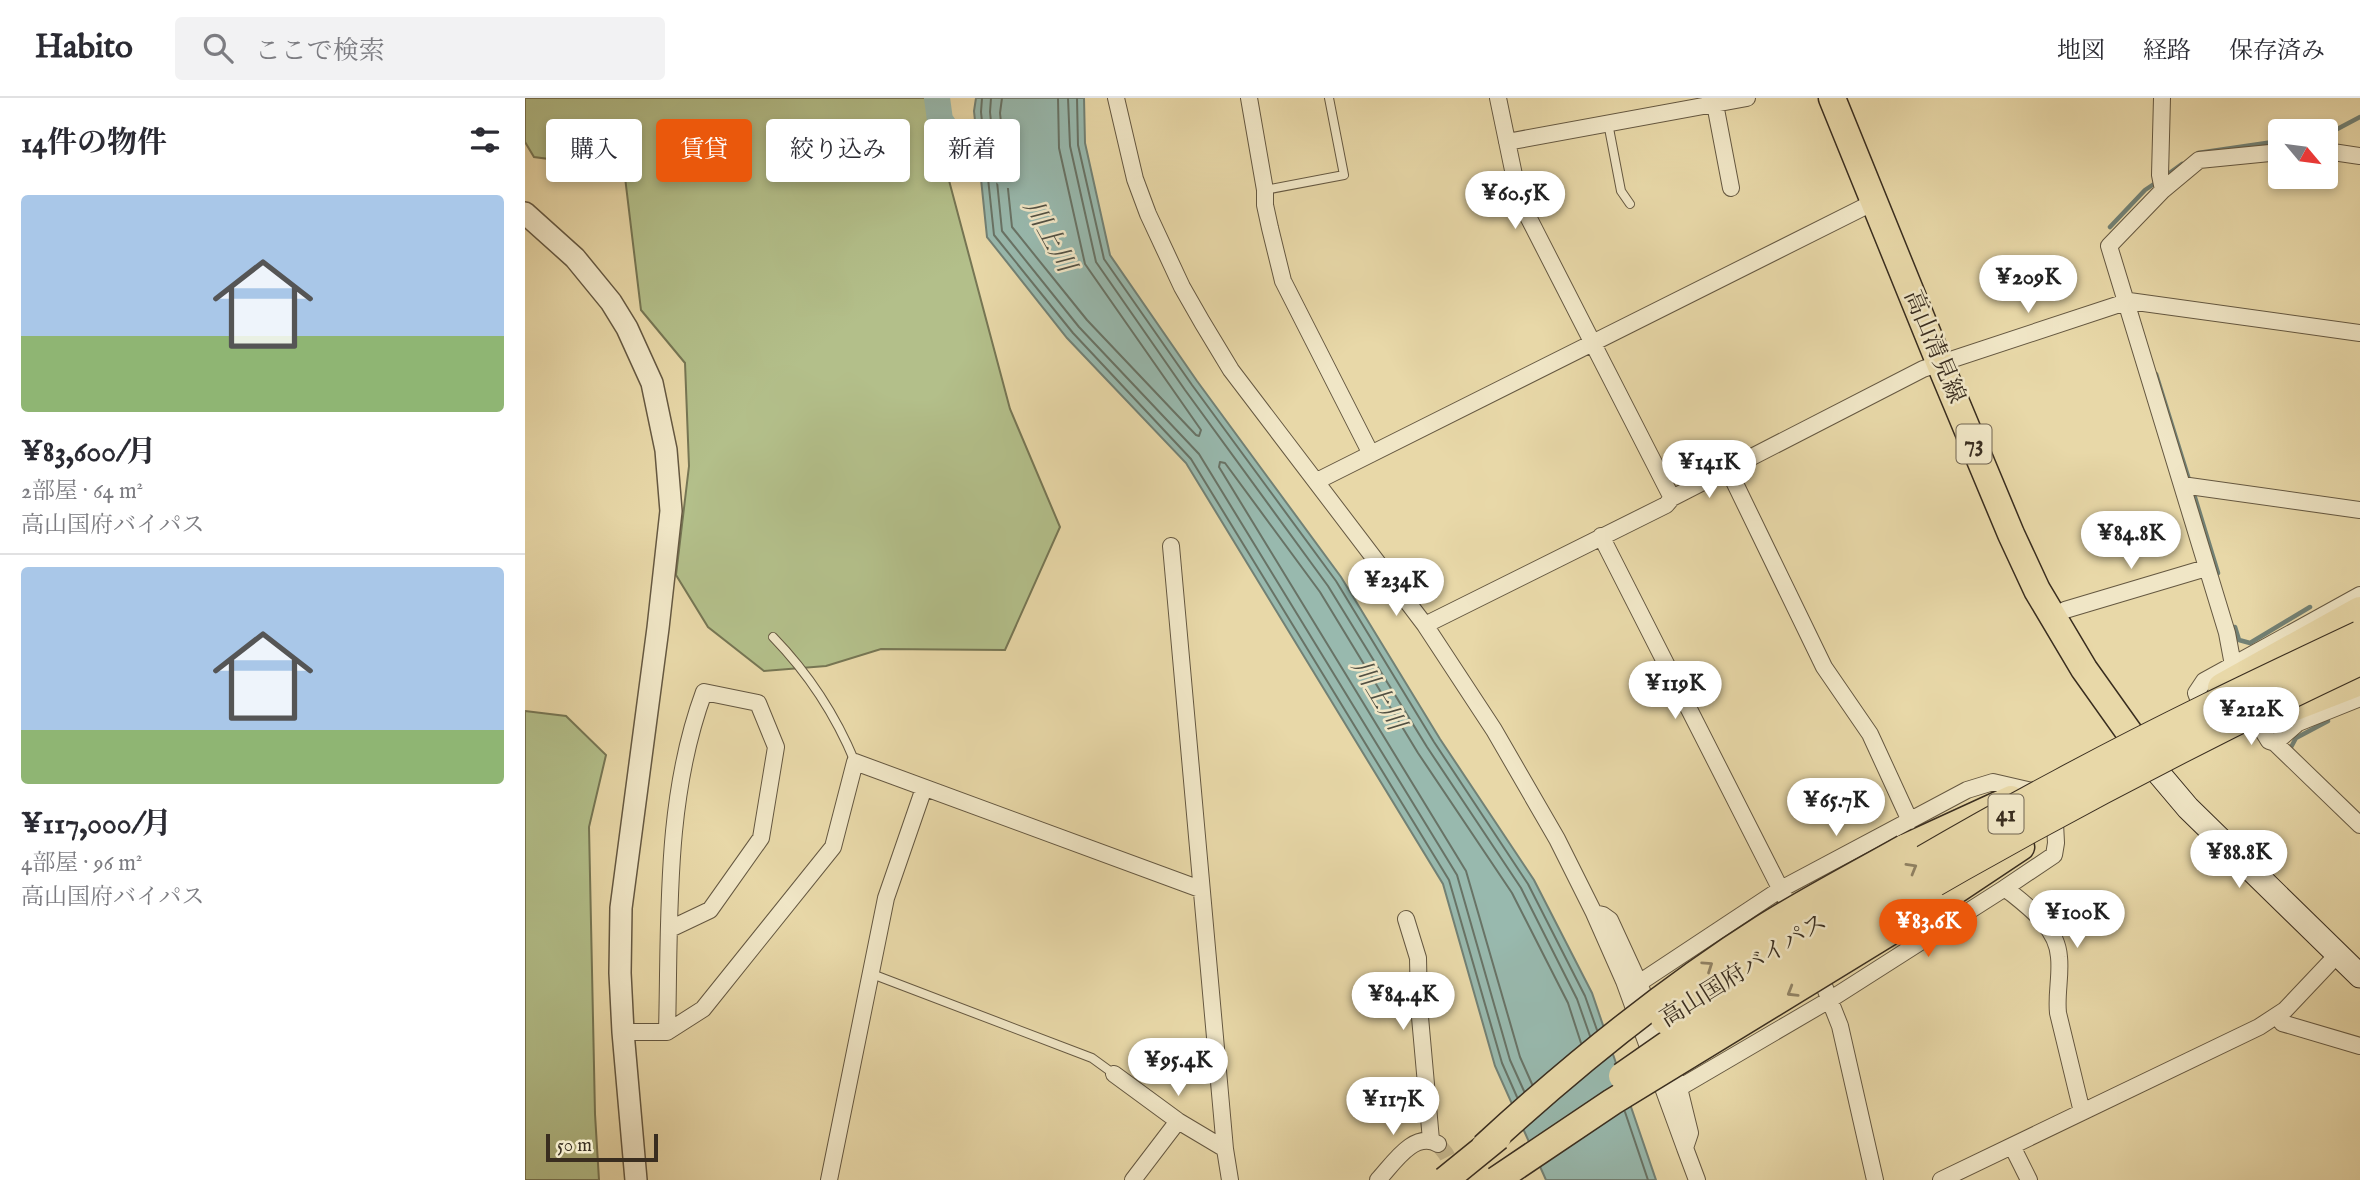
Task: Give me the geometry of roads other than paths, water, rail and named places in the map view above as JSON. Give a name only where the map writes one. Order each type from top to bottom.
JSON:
[{"type":"highway","name":"41","points":[[2133,738],[2360,612]]},
{"type":"highway","name":"高山国府バイパス","points":[[1672,1028],[1811,928],[2006,814],[2236,695],[2360,635]]},
{"type":"highway","name":"高山国府バイパス","points":[[1672,1028],[1814,952],[2017,834],[2238,718],[2360,660]]},
{"type":"highway","name":"41","points":[[2155,769],[2265,732],[2360,680]]},
{"type":"main road","name":"高山清見線","points":[[1832,98],[1940,364],[2037,590],[2084,669],[2155,769]]},
{"type":"main road","name":"41","points":[[1484,1147],[1562,1078],[1657,1001],[1766,926],[1904,848],[2032,791],[2133,738]]},
{"type":"main road","name":"41","points":[[1496,1180],[1612,1102],[1934,905],[2055,823],[2155,769]]},
{"type":"main road","points":[[2155,769],[2188,808],[2360,976]]},
{"type":"main road","name":"高山国府バイパス","points":[[1445,1180],[1484,1147],[1580,1077],[1672,1028]]},
{"type":"main road","name":"高山国府バイパス","points":[[1481,1180],[1672,1028]]},
{"type":"street","points":[[1116,98],[1135,179],[1153,225],[1182,287],[1231,370],[1425,625],[1494,730],[1532,794],[1594,914],[1624,981],[1697,1180]]},
{"type":"street","points":[[1249,98],[1267,216],[1283,281],[1371,454]]},
{"type":"street","points":[[1498,98],[1519,199],[1672,499]]},
{"type":"street","points":[[1507,142],[1747,98]]},
{"type":"street","points":[[2162,98],[2162,183]]},
{"type":"street","points":[[1715,104],[1731,188]]},
{"type":"street","points":[[2233,665],[2227,633],[2206,568],[2188,486],[2131,302],[2109,246],[2162,183],[2199,160],[2268,153]]},
{"type":"street","points":[[2338,153],[2360,156]]},
{"type":"street","points":[[1317,481],[1874,202]]},
{"type":"street","points":[[525,213],[575,258],[616,310],[652,383],[666,450],[671,511],[621,908],[623,1032],[636,1180]]},
{"type":"street","points":[[1425,625],[1666,505],[1672,499],[1728,469],[1923,369],[2131,302],[2360,333]]},
{"type":"street","points":[[1728,469],[1824,667],[1870,734],[1910,821]]},
{"type":"street","points":[[2188,486],[2360,510]]},
{"type":"street","points":[[1601,536],[1781,889],[1831,999],[1840,1026],[1875,1180]]},
{"type":"street","points":[[1171,547],[1200,889],[1230,1180]]},
{"type":"street","points":[[2065,610],[2206,568]]},
{"type":"street","points":[[2199,701],[2196,693],[2198,687],[2360,595]]},
{"type":"street","points":[[667,1032],[670,929],[675,813],[693,721],[704,692],[758,703],[776,747],[761,838],[710,910],[670,929]]},
{"type":"street","points":[[2265,732],[2298,723],[2360,698]]},
{"type":"street","points":[[2265,732],[2360,825]]},
{"type":"street","points":[[623,1032],[667,1032],[703,1009],[833,847],[855,762],[1200,889]]},
{"type":"street","points":[[1639,983],[1781,889],[1967,790],[1993,782],[2032,791]]},
{"type":"street","points":[[829,1180],[886,898],[924,788]]},
{"type":"street","points":[[1679,1087],[1831,999],[2054,855],[2055,823]]},
{"type":"street","points":[[2005,888],[2047,925],[2055,940],[2059,956],[2059,1013],[2083,1112]]},
{"type":"street","points":[[1594,914],[1603,915],[1609,920],[1639,983],[1679,1087],[1690,1133],[1685,1148]]},
{"type":"street","points":[[1378,1180],[1407,1149],[1420,1140],[1435,1142],[1419,1006],[1417,958],[1406,919]]},
{"type":"street","points":[[1941,1180],[2272,1020],[2285,1010],[2337,955]]},
{"type":"street","points":[[2282,1023],[2360,1046]]},
{"type":"street","points":[[1114,1074],[1178,1121],[1225,1149]]},
{"type":"street","points":[[1133,1180],[1178,1121]]},
{"type":"street","points":[[2013,1146],[2029,1180]]},
{"type":"lane","points":[[1265,190],[1344,175],[1329,98]]},
{"type":"lane","points":[[1608,123],[1621,191],[1630,204]]},
{"type":"lane","points":[[773,637],[798,662],[840,731],[855,762]]},
{"type":"lane","points":[[872,974],[1092,1058],[1114,1074]]},
{"type":"water","name":"川上川","points":[[976,98],[1084,98],[1085,143],[1110,255],[1197,381],[1341,577],[1440,739],[1534,880],[1592,993],[1656,1180],[1546,1180],[1495,1066],[1443,884],[1186,463],[1067,338],[987,237],[981,182],[1020,182],[1020,119],[975,119]]},
{"type":"waterway","points":[[937,98],[940,119]]},
{"type":"waterway","points":[[2338,129],[2360,117]]},
{"type":"waterway","points":[[2198,153],[2268,143]]},
{"type":"waterway","points":[[2164,177],[2182,164]]},
{"type":"waterway","points":[[2110,227],[2145,190],[2157,182]]},
{"type":"waterway","points":[[2156,374],[2190,483]]},
{"type":"waterway","points":[[2193,491],[2218,573]]},
{"type":"waterway","points":[[2235,627],[2239,640],[2250,643],[2310,607]]},
{"type":"waterway","points":[[2292,751],[2290,749],[2296,738],[2328,721]]},
{"type":"tunnel","points":[[1438,1144],[1458,1178]]}]
